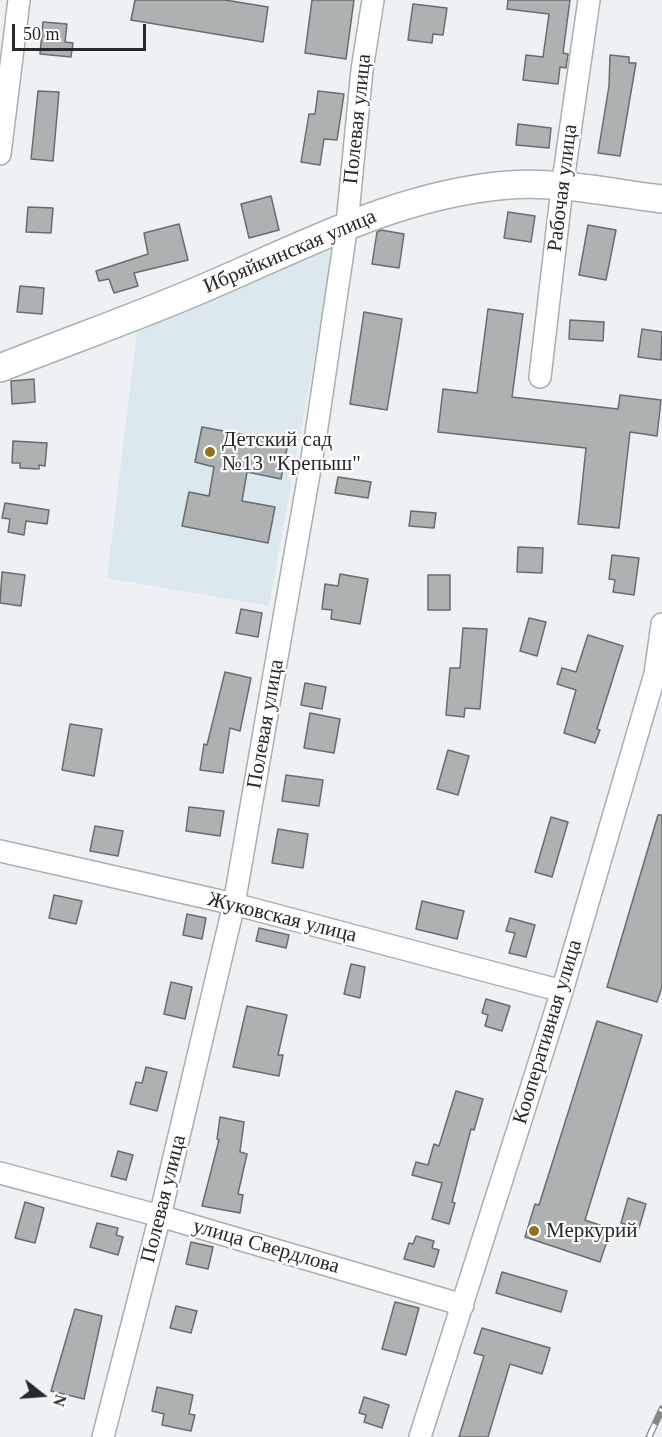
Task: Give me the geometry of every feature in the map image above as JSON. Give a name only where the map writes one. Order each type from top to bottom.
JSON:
[{"type":"street","points":[[0,154],[19,0]]},
{"type":"street","name":"Полевая улица","points":[[103,1437],[160,1216],[234,904],[316,434],[347,224],[362,70],[373,0]]},
{"type":"street","name":"Рабочая улица","points":[[540,377],[562,188],[589,0]]},
{"type":"street","name":"Ибряйкинская улица","points":[[0,368],[202,289],[347,224],[417,201],[462,191],[510,185],[662,199]]},
{"type":"street","name":"Кооперативная улица","points":[[420,1437],[562,991],[655,674],[662,624]]},
{"type":"street","name":"Жуковская улица","points":[[0,851],[234,904],[562,991]]},
{"type":"street","name":"улица Свердлова","points":[[0,1173],[160,1216],[463,1305]]},
{"type":"shaded area","name":"Детский сад №13 \"Крепыш\"","points":[[334,249],[269,606],[107,578],[138,325]]},
{"type":"building","points":[[135,0],[225,0],[268,7],[263,42],[131,20]]},
{"type":"building","points":[[312,0],[354,0],[346,59],[305,53]]},
{"type":"building","points":[[508,0],[570,0],[563,53],[568,54],[566,68],[560,67],[558,84],[523,80],[526,55],[543,57],[549,14],[507,9]]},
{"type":"building","points":[[413,4],[447,8],[443,35],[433,34],[432,43],[408,40]]},
{"type":"building","points":[[43,22],[67,24],[65,42],[73,43],[71,57],[40,54]]},
{"type":"building","points":[[610,55],[629,57],[629,63],[636,63],[620,156],[598,153],[609,86]]},
{"type":"building","points":[[38,91],[59,92],[53,161],[31,159]]},
{"type":"building","points":[[318,91],[344,94],[337,140],[324,139],[320,165],[301,162],[309,114],[315,114]]},
{"type":"building","points":[[518,124],[551,128],[549,148],[516,145]]},
{"type":"building","points":[[271,196],[279,230],[249,238],[241,204]]},
{"type":"building","points":[[28,207],[53,208],[51,233],[26,232]]},
{"type":"building","points":[[508,212],[535,216],[531,242],[504,238]]},
{"type":"building","points":[[179,224],[188,260],[134,273],[138,286],[114,293],[109,279],[99,281],[96,271],[148,254],[144,233]]},
{"type":"building","points":[[588,225],[616,230],[606,280],[579,275]]},
{"type":"building","points":[[381,230],[404,234],[399,268],[372,264],[377,232]]},
{"type":"building","points":[[20,286],[44,288],[42,314],[17,312]]},
{"type":"building","points":[[488,309],[523,314],[512,397],[618,409],[620,395],[661,400],[657,436],[630,432],[619,528],[578,524],[586,448],[438,432],[443,389],[477,393]]},
{"type":"building","points":[[364,312],[402,319],[387,410],[350,404]]},
{"type":"building","points":[[570,320],[604,322],[603,341],[569,339]]},
{"type":"building","points":[[642,329],[662,332],[661,360],[638,357]]},
{"type":"building","points":[[34,379],[35,402],[12,404],[11,381]]},
{"type":"building","points":[[202,427],[288,443],[281,479],[247,472],[242,501],[275,507],[268,543],[182,526],[189,492],[209,496],[214,467],[195,462]]},
{"type":"building","points":[[13,441],[47,443],[45,466],[39,465],[39,469],[20,468],[20,463],[12,463]]},
{"type":"building","points":[[338,477],[371,482],[368,498],[335,493]]},
{"type":"building","points":[[5,503],[49,510],[47,524],[26,521],[24,535],[8,532],[10,519],[2,518]]},
{"type":"building","points":[[411,511],[436,513],[434,528],[409,526]]},
{"type":"building","points":[[518,547],[543,548],[542,573],[517,572]]},
{"type":"building","points":[[612,555],[639,558],[634,595],[613,592],[615,580],[609,579]]},
{"type":"building","points":[[2,572],[25,575],[21,606],[0,603]]},
{"type":"building","points":[[340,574],[368,579],[360,624],[331,619],[332,610],[322,609],[325,584],[338,586]]},
{"type":"building","points":[[428,575],[450,575],[450,610],[428,610]]},
{"type":"building","points":[[241,609],[262,613],[258,637],[236,633]]},
{"type":"building","points":[[529,618],[546,622],[537,656],[520,651]]},
{"type":"building","points":[[463,628],[487,629],[480,709],[465,708],[464,717],[446,715],[450,668],[460,668]]},
{"type":"building","points":[[588,635],[623,646],[597,729],[600,730],[595,743],[564,733],[576,690],[557,684],[562,668],[576,672]]},
{"type":"building","points":[[225,672],[251,678],[240,731],[230,728],[223,773],[200,770],[204,744],[207,745]]},
{"type":"building","points":[[305,683],[326,687],[322,709],[301,705]]},
{"type":"building","points":[[310,713],[340,719],[334,753],[304,748]]},
{"type":"building","points":[[70,724],[102,729],[94,776],[62,770]]},
{"type":"building","points":[[448,750],[469,756],[458,795],[437,789]]},
{"type":"building","points":[[286,775],[323,780],[319,806],[282,801]]},
{"type":"building","points":[[189,807],[224,811],[220,836],[186,831]]},
{"type":"building","points":[[658,815],[662,815],[662,987],[657,1002],[607,987]]},
{"type":"building","points":[[551,817],[568,822],[552,877],[535,872]]},
{"type":"building","points":[[95,826],[123,831],[118,856],[90,851]]},
{"type":"building","points":[[278,829],[308,834],[303,868],[272,863]]},
{"type":"building","points":[[54,895],[82,901],[76,924],[49,918]]},
{"type":"building","points":[[422,901],[464,911],[457,939],[416,929]]},
{"type":"building","points":[[187,914],[206,918],[202,939],[183,935]]},
{"type":"building","points":[[510,918],[535,925],[526,957],[509,953],[515,933],[506,931]]},
{"type":"building","points":[[259,928],[289,935],[286,948],[256,941]]},
{"type":"building","points":[[351,964],[365,967],[360,998],[344,994]]},
{"type":"building","points":[[171,982],[192,987],[185,1019],[164,1014]]},
{"type":"building","points":[[486,999],[510,1006],[502,1031],[485,1026],[488,1015],[482,1013]]},
{"type":"building","points":[[247,1006],[287,1015],[278,1055],[283,1055],[279,1076],[233,1067]]},
{"type":"building","points":[[597,1021],[642,1035],[585,1220],[611,1229],[600,1262],[525,1237],[535,1204],[539,1205]]},
{"type":"building","points":[[146,1067],[167,1072],[157,1111],[130,1104],[136,1082],[142,1083]]},
{"type":"building","points":[[456,1091],[483,1099],[474,1130],[471,1129],[452,1202],[455,1203],[449,1224],[432,1219],[442,1183],[412,1175],[416,1162],[428,1165],[434,1144],[439,1146]]},
{"type":"building","points":[[220,1117],[244,1122],[240,1152],[247,1154],[238,1194],[243,1195],[240,1213],[202,1206],[219,1140],[217,1139]]},
{"type":"building","points":[[118,1151],[133,1155],[126,1180],[111,1176]]},
{"type":"building","points":[[628,1198],[646,1204],[639,1228],[621,1223]]},
{"type":"building","points":[[25,1202],[44,1208],[35,1243],[15,1238]]},
{"type":"building","points":[[97,1223],[118,1228],[116,1235],[123,1237],[118,1255],[90,1247]]},
{"type":"building","points":[[416,1236],[434,1241],[432,1248],[439,1250],[434,1267],[404,1259],[409,1243],[413,1244]]},
{"type":"building","points":[[191,1242],[213,1247],[208,1269],[186,1264]]},
{"type":"building","points":[[502,1272],[567,1291],[561,1312],[496,1293]]},
{"type":"building","points":[[395,1302],[419,1308],[406,1355],[382,1349]]},
{"type":"building","points":[[176,1306],[197,1311],[191,1333],[170,1328]]},
{"type":"building","points":[[75,1309],[102,1316],[84,1399],[51,1391]]},
{"type":"building","points":[[482,1328],[550,1348],[542,1374],[510,1364],[488,1437],[459,1437],[484,1356],[474,1353]]},
{"type":"building","points":[[157,1387],[193,1395],[189,1414],[195,1415],[191,1431],[162,1425],[164,1414],[152,1411]]},
{"type":"building","points":[[364,1397],[389,1405],[382,1428],[364,1422],[366,1415],[359,1413]]},
{"type":"railway","points":[[649,1437],[662,1409]]},
{"type":"place","name":"Детский сад №13 \"Крепыш\"","points":[[210,452]]},
{"type":"place","name":"Меркурий","points":[[534,1231]]}]
